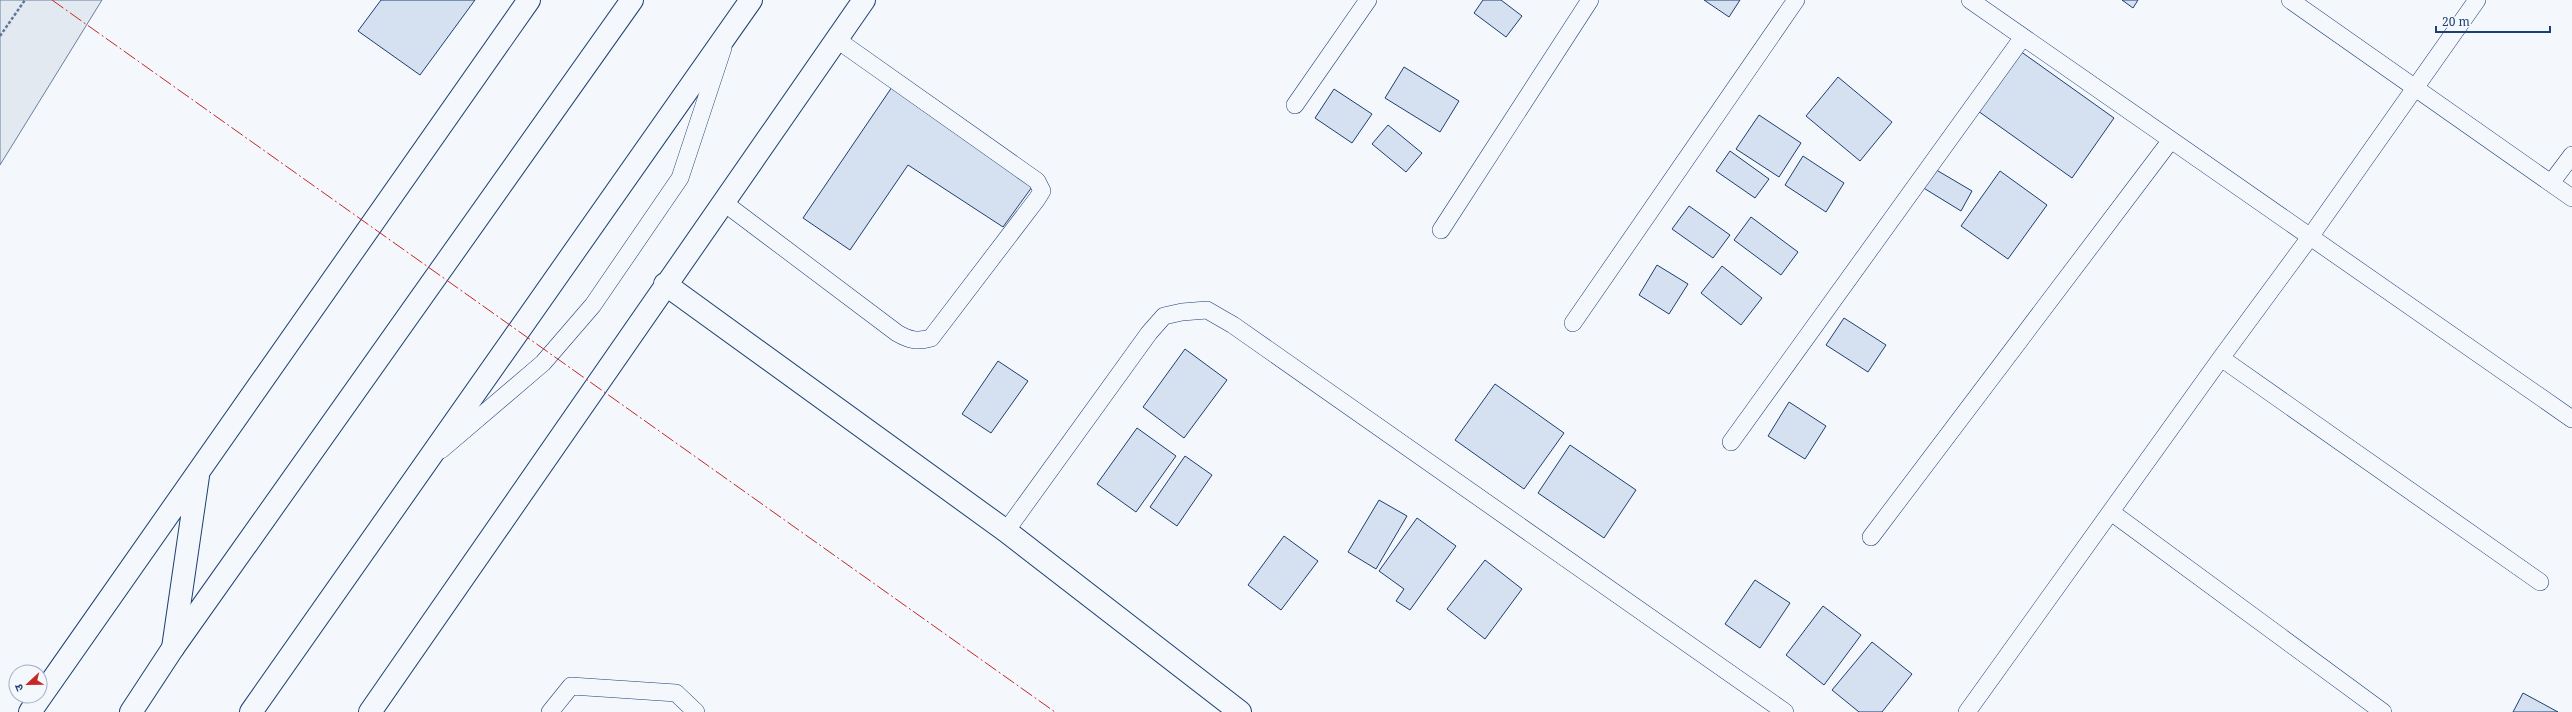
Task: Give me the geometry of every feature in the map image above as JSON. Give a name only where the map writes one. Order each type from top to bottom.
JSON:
[{"type":"street","points":[[30,712],[529,0]]},
{"type":"street","points":[[131,712],[173,648],[632,0]]},
{"type":"street","points":[[258,710],[426,464],[751,0]]},
{"type":"street","points":[[370,712],[665,284],[864,0]]},
{"type":"street","points":[[665,284],[1006,531],[1240,712]]},
{"type":"street","points":[[173,648],[199,471]]},
{"type":"lane","points":[[1295,105],[1368,0]]},
{"type":"lane","points":[[1441,230],[1590,0]]},
{"type":"lane","points":[[1573,323],[1796,0]]},
{"type":"lane","points":[[1970,0],[2572,419]]},
{"type":"lane","points":[[2290,0],[2572,198]]},
{"type":"lane","points":[[1967,712],[2221,358],[2310,237],[2414,87],[2478,0]]},
{"type":"lane","points":[[426,464],[543,363],[593,305],[680,178],[727,34]]},
{"type":"lane","points":[[1731,442],[2023,37]]},
{"type":"lane","points":[[723,202],[897,333],[909,340],[922,341],[931,338],[1037,199],[1042,191],[1037,181],[836,39]]},
{"type":"lane","points":[[1871,538],[2171,140]]},
{"type":"lane","points":[[2551,184],[2572,155]]},
{"type":"lane","points":[[1006,531],[1149,333],[1164,316],[1207,310],[1233,325],[1784,712]]},
{"type":"lane","points":[[2221,358],[2540,582]]},
{"type":"lane","points":[[2111,512],[2382,712]]},
{"type":"lane","points":[[550,712],[571,686],[676,693],[696,712]]},
{"type":"path","points":[[0,36],[25,0]]},
{"type":"shaded area","points":[[0,0],[102,0],[0,165]]},
{"type":"building","points":[[381,0],[475,0],[420,75],[358,31]]},
{"type":"building","points":[[1483,0],[1501,0],[1522,16],[1506,37],[1474,13]]},
{"type":"building","points":[[1704,0],[1740,0],[1729,17]]},
{"type":"building","points":[[2122,0],[2138,0],[2133,8]]},
{"type":"building","points":[[2020,51],[2114,118],[2072,178],[1978,111]]},
{"type":"building","points":[[1404,67],[1459,101],[1440,132],[1385,98]]},
{"type":"building","points":[[1838,77],[1892,122],[1860,161],[1806,116]]},
{"type":"building","points":[[892,87],[1032,187],[1003,227],[908,165],[850,250],[803,218]]},
{"type":"building","points":[[1334,89],[1372,114],[1352,143],[1315,118]]},
{"type":"building","points":[[1759,115],[1801,143],[1779,177],[1736,149]]},
{"type":"building","points":[[1388,125],[1422,153],[1406,172],[1372,144]]},
{"type":"building","points":[[1730,151],[1769,179],[1755,198],[1716,171]]},
{"type":"building","points":[[1803,156],[1844,183],[1826,212],[1785,185]]},
{"type":"building","points":[[1933,168],[1972,191],[1961,211],[1922,187]]},
{"type":"building","points":[[2000,171],[2047,205],[2008,259],[1961,226]]},
{"type":"building","points":[[1689,206],[1730,235],[1713,258],[1672,229]]},
{"type":"building","points":[[1751,217],[1798,252],[1781,275],[1734,240]]},
{"type":"building","points":[[1657,265],[1688,284],[1669,314],[1639,295]]},
{"type":"building","points":[[1722,266],[1762,298],[1741,325],[1701,293]]},
{"type":"building","points":[[1844,318],[1886,345],[1868,372],[1826,345]]},
{"type":"building","points":[[1185,349],[1227,380],[1184,438],[1143,407]]},
{"type":"building","points":[[998,361],[1028,381],[991,433],[962,414]]},
{"type":"building","points":[[1495,384],[1564,433],[1524,489],[1455,440]]},
{"type":"building","points":[[1789,402],[1826,426],[1805,459],[1768,436]]},
{"type":"building","points":[[1137,428],[1176,456],[1136,512],[1097,484]]},
{"type":"building","points":[[1570,445],[1636,490],[1604,538],[1538,493]]},
{"type":"building","points":[[1185,456],[1212,475],[1177,526],[1150,507]]},
{"type":"building","points":[[1379,500],[1407,516],[1376,569],[1348,552]]},
{"type":"building","points":[[1417,518],[1456,546],[1410,610],[1396,601],[1404,589],[1379,571]]},
{"type":"building","points":[[1284,536],[1318,561],[1281,610],[1248,585]]},
{"type":"building","points":[[1485,560],[1522,589],[1485,639],[1447,609]]},
{"type":"building","points":[[1755,580],[1790,603],[1760,648],[1725,624]]},
{"type":"building","points":[[1823,606],[1861,635],[1824,685],[1786,655]]},
{"type":"building","points":[[1872,642],[1912,674],[1882,712],[1859,712],[1832,690]]},
{"type":"building","points":[[2523,693],[2558,712],[2513,712]]},
{"type":"power","points":[[52,0],[1055,712]]}]
